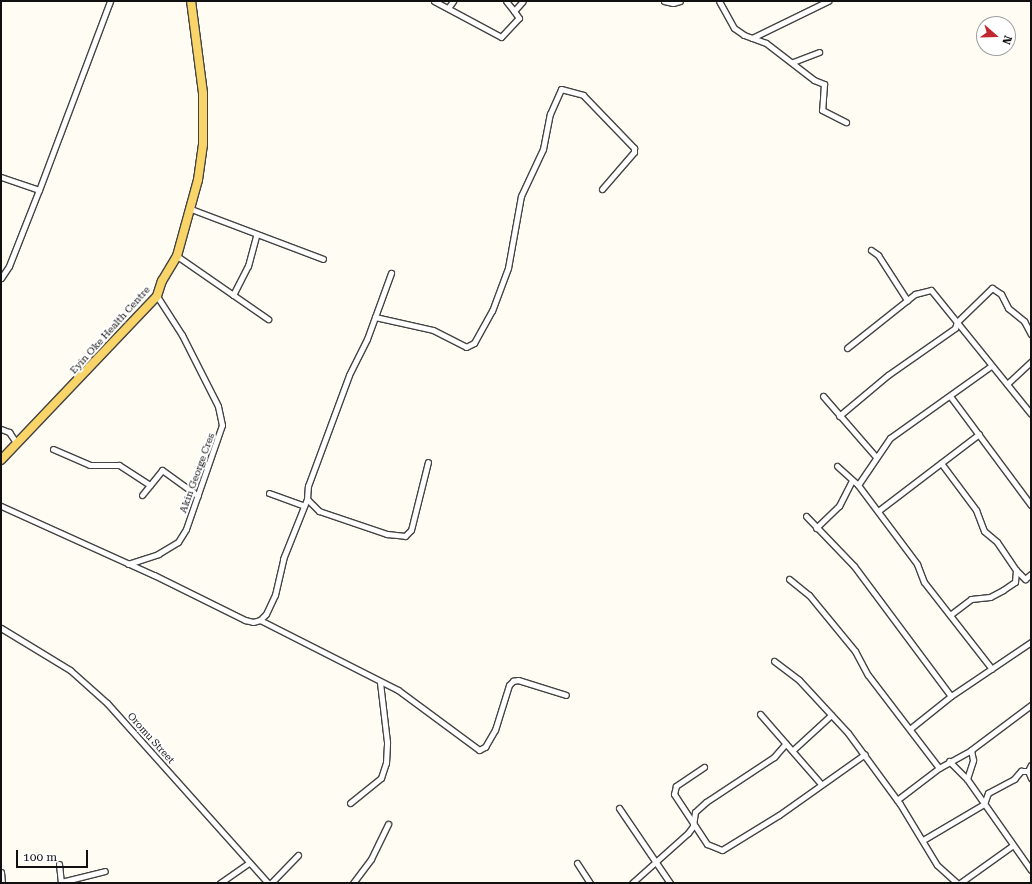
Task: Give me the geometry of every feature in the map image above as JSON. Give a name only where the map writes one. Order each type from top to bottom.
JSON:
[{"type":"main road","name":"Eyin Oke Health Centre","points":[[1,460],[157,296],[162,281],[177,256],[191,210],[201,164],[205,115],[191,1]]},
{"type":"street","points":[[1,278],[9,266],[39,190],[110,1]]},
{"type":"street","points":[[434,1],[501,37],[519,18],[506,1]]},
{"type":"street","points":[[448,8],[453,1]]},
{"type":"street","points":[[514,11],[523,1]]},
{"type":"street","points":[[664,1],[673,3],[680,1]]},
{"type":"street","points":[[719,1],[734,28],[752,38],[766,43],[793,62],[814,80],[824,84],[822,110],[846,122]]},
{"type":"street","points":[[752,38],[828,1]]},
{"type":"street","points":[[793,62],[819,52]]},
{"type":"street","points":[[375,316],[433,330],[466,347],[474,343],[502,288],[512,251],[521,196],[543,149],[552,109],[561,89],[583,95],[634,148],[634,152],[602,189]]},
{"type":"street","points":[[1,177],[39,190]]},
{"type":"street","points":[[191,210],[256,236],[283,243],[323,259]]},
{"type":"street","points":[[233,295],[248,266],[256,236]]},
{"type":"street","points":[[872,250],[878,255],[907,300]]},
{"type":"street","points":[[177,256],[268,320]]},
{"type":"street","points":[[1,506],[128,564],[245,620],[253,622],[260,620],[266,614],[275,595],[283,559],[307,499],[308,486],[349,375],[368,339],[391,273]]},
{"type":"street","points":[[839,416],[888,374],[955,328],[957,322],[992,288],[996,289],[1008,308],[1024,321],[1031,334]]},
{"type":"street","points":[[847,348],[863,332],[907,300],[921,291],[931,290],[1031,414]]},
{"type":"street","name":"Akin George Cres","points":[[128,564],[158,554],[178,542],[186,529],[222,430],[221,415],[182,335],[157,296]]},
{"type":"street","points":[[1007,384],[1031,362]]},
{"type":"street","points":[[858,485],[874,464],[876,457],[890,438],[991,366]]},
{"type":"street","points":[[823,396],[876,457]]},
{"type":"street","points":[[950,396],[1031,505]]},
{"type":"street","points":[[1,429],[9,432],[17,444]]},
{"type":"street","points":[[878,511],[979,434]]},
{"type":"street","points":[[53,448],[90,465],[118,465],[150,485]]},
{"type":"street","points":[[307,499],[319,511],[393,536],[405,536],[411,530],[428,462]]},
{"type":"street","points":[[941,463],[976,510],[984,531],[997,542],[1016,570],[1025,579],[1031,574]]},
{"type":"street","points":[[837,466],[858,485],[878,511],[917,564],[924,582],[992,668]]},
{"type":"street","points":[[142,495],[162,470],[198,496]]},
{"type":"street","points":[[816,528],[839,506],[852,480]]},
{"type":"street","points":[[269,493],[304,506]]},
{"type":"street","points":[[806,516],[854,566],[951,696]]},
{"type":"street","points":[[950,615],[971,599],[990,597],[1004,590],[1015,582],[1016,570]]},
{"type":"street","points":[[789,579],[809,595],[855,651],[868,675],[911,728],[939,768]]},
{"type":"street","points":[[260,620],[398,690],[479,750],[485,747],[495,730],[509,685],[513,681],[518,680],[566,695]]},
{"type":"street","name":"Oromu Street","points":[[1,628],[70,670],[108,703],[268,883]]},
{"type":"street","points":[[911,728],[951,696],[1031,642]]},
{"type":"street","points":[[774,661],[799,680],[865,754],[923,840],[936,865],[959,883],[1013,845]]},
{"type":"street","points":[[350,803],[381,778],[386,763],[387,742],[380,682]]},
{"type":"street","points":[[897,800],[939,768],[972,750],[1031,705]]},
{"type":"street","points":[[760,714],[793,750],[821,784]]},
{"type":"street","points":[[793,750],[831,715]]},
{"type":"street","points":[[632,883],[693,826],[694,812],[706,802],[774,757],[786,743]]},
{"type":"street","points":[[967,779],[973,760],[972,750]]},
{"type":"street","points":[[704,767],[676,786],[674,792],[693,826],[707,844],[722,850],[779,815],[865,754]]},
{"type":"street","points":[[950,761],[967,779],[1031,870]]},
{"type":"street","points":[[1031,765],[1028,771],[1031,778]]},
{"type":"street","points":[[923,840],[984,804],[988,793],[1014,779],[1022,771],[1028,771]]},
{"type":"street","points":[[619,808],[656,860],[670,883]]},
{"type":"street","points":[[353,883],[371,859],[388,824]]},
{"type":"street","points":[[271,883],[298,855]]},
{"type":"street","points":[[220,883],[249,863]]},
{"type":"street","points":[[577,863],[590,883]]},
{"type":"street","points":[[59,864],[61,883],[105,871]]},
{"type":"street","points":[[1,872],[2,883]]}]
